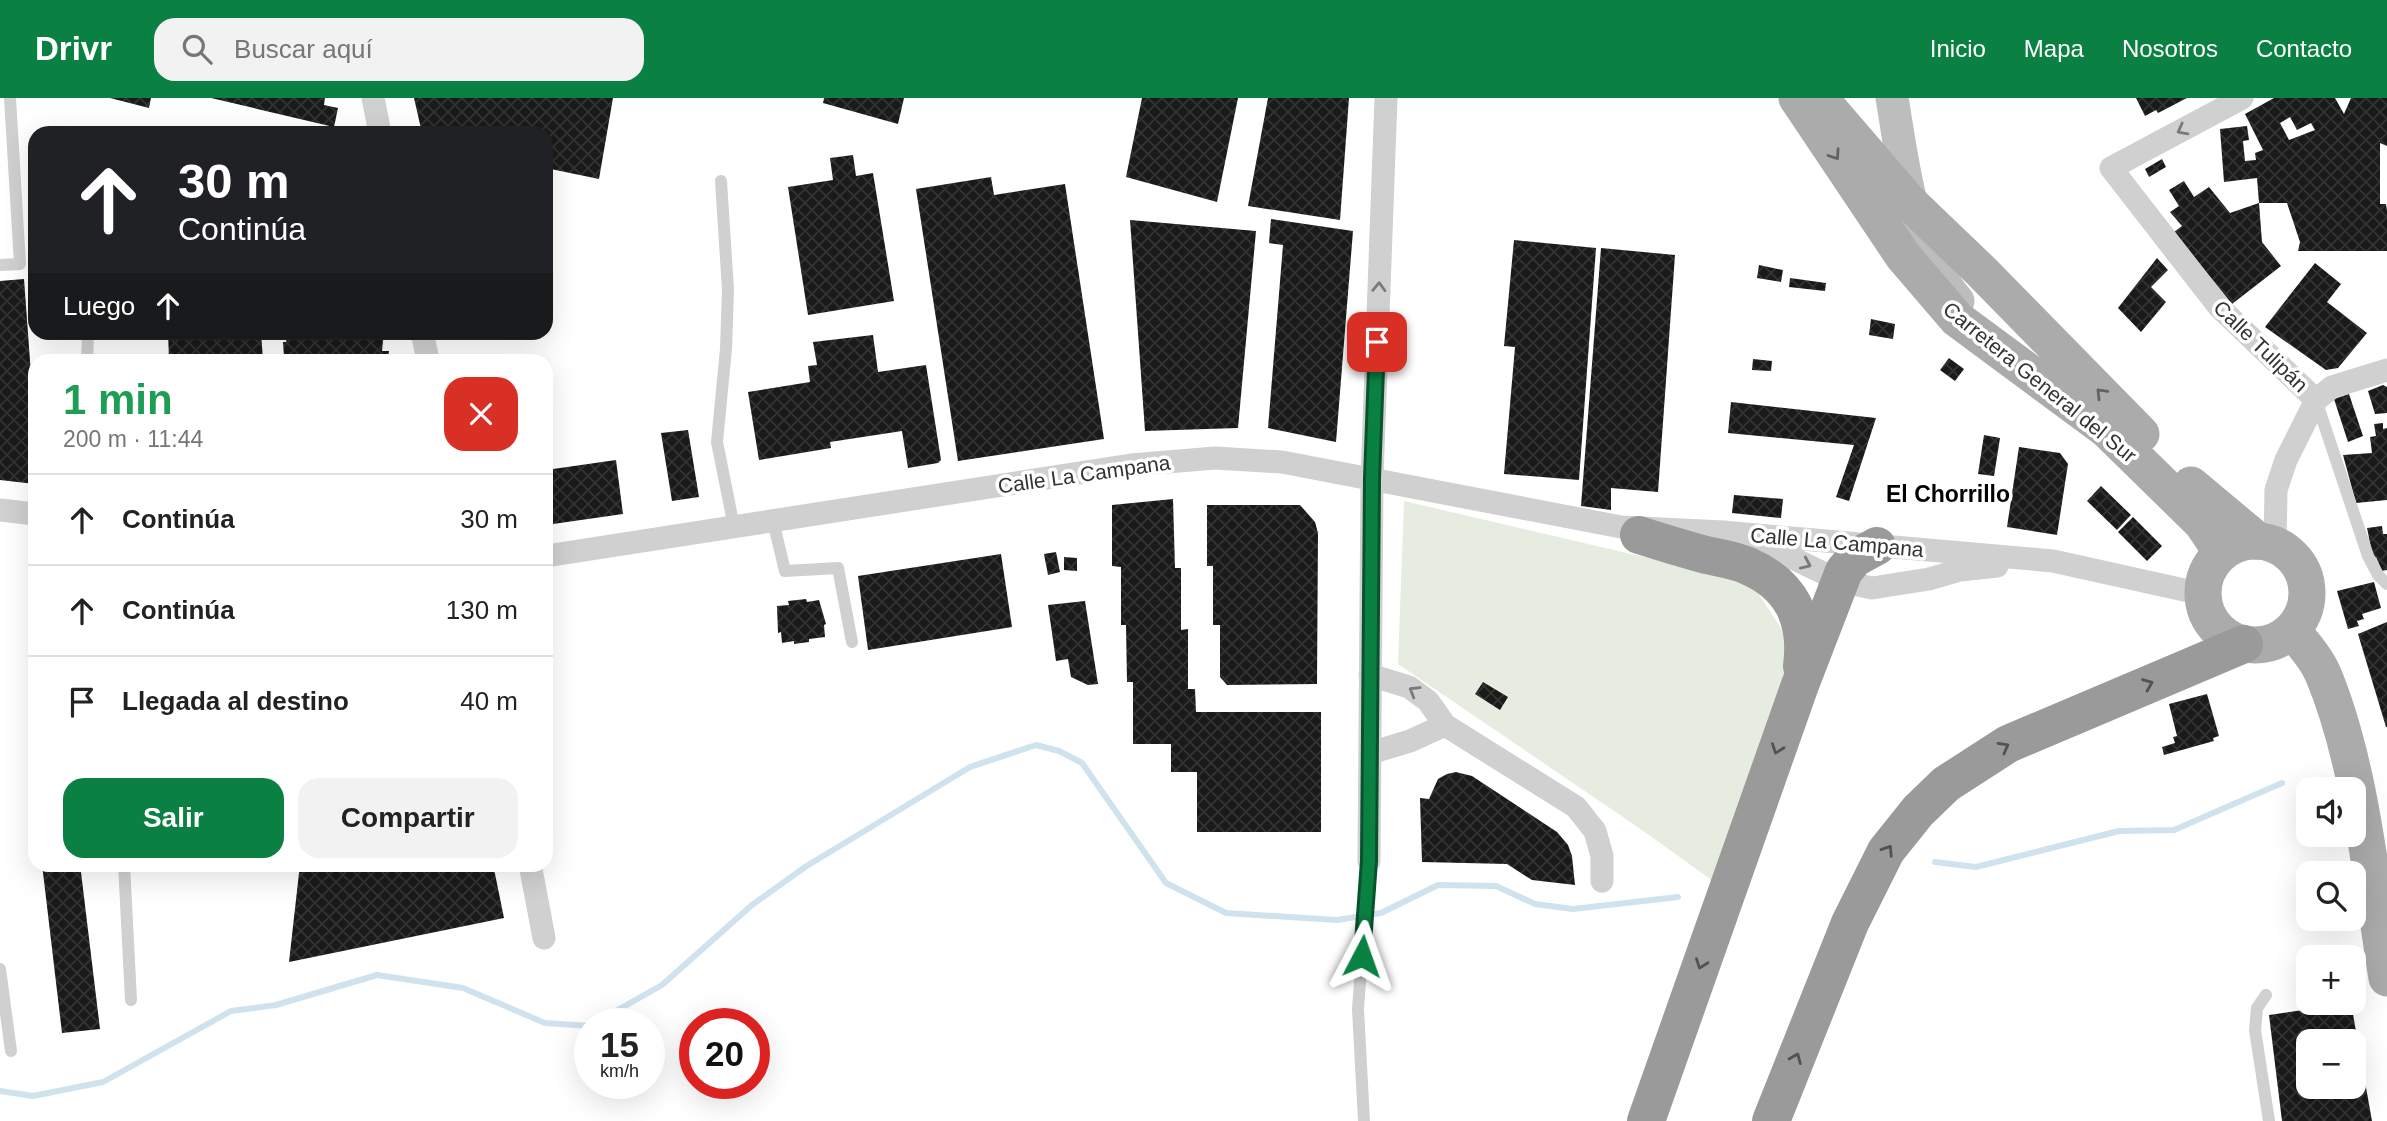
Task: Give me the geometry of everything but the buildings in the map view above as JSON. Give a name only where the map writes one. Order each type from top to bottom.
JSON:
[{"type":"highway","points":[[1630,531],[1745,565],[1765,574],[1785,592],[1799,613],[1805,644],[1800,685]]},
{"type":"highway","points":[[1646,1121],[1800,685],[1844,571],[1855,558],[1877,546]]},
{"type":"highway","points":[[1771,1121],[1850,923],[1886,851],[1918,811],[1946,784],[2008,744],[2244,644]]},
{"type":"main road","name":"Carretera General del Sur","points":[[1797,98],[1903,256],[1957,319],[2107,430],[2202,523],[2220,554]]},
{"type":"main road","name":"Carretera General del Sur","points":[[1820,98],[1909,201],[2194,488],[2266,543]]},
{"type":"main road","points":[[1895,107],[1909,201],[1927,251],[1945,285],[2007,358]]},
{"type":"main road","points":[[1863,148],[1882,144],[1895,107]]},
{"type":"main road","points":[[1895,107],[1933,199],[1981,271]]},
{"type":"main road","points":[[2266,543],[2290,555],[2301,570],[2306,587],[2305,606],[2292,631],[2280,639],[2265,644],[2244,644],[2228,638],[2214,626],[2205,610],[2202,594],[2207,571],[2220,554],[2237,544],[2266,543]]},
{"type":"main road","points":[[2292,631],[2322,672],[2341,731],[2351,769],[2386,966]]},
{"type":"street","points":[[373,98],[379,126]]},
{"type":"street","points":[[1369,861],[1372,478],[1386,98]]},
{"type":"street","name":"Calle Tulipán","points":[[2242,98],[2110,168],[2219,307],[2316,400]]},
{"type":"street","points":[[2266,543],[2276,490],[2286,460],[2316,400],[2332,387],[2387,370]]},
{"type":"street","name":"Calle La Campana","points":[[553,555],[1131,465],[1214,458],[1282,462],[1630,531],[1784,554],[1840,581],[1872,588],[1896,586],[1960,570],[2053,561]]},
{"type":"street","points":[[0,510],[28,517]]},
{"type":"street","name":"Calle La Campana","points":[[1630,531],[1723,532],[2053,561],[2202,594]]},
{"type":"street","points":[[1370,675],[1409,687],[1428,701],[1445,725],[1576,807],[1595,831],[1602,856],[1602,881]]},
{"type":"street","points":[[1370,753],[1410,741],[1445,725]]},
{"type":"street","points":[[532,872],[544,938]]},
{"type":"lane","points":[[0,265],[20,264],[10,98]]},
{"type":"lane","points":[[721,181],[728,290],[726,349],[717,442],[734,527]]},
{"type":"lane","name":"Calle Tulipán","points":[[2316,400],[2368,556],[2378,575],[2387,584]]},
{"type":"lane","points":[[773,521],[785,571],[838,568],[852,642]]},
{"type":"lane","points":[[1364,1121],[1358,1009],[1369,861]]},
{"type":"lane","points":[[124,872],[131,1000]]},
{"type":"lane","points":[[0,969],[11,1051]]},
{"type":"lane","points":[[2266,995],[2257,1008],[2255,1030],[2269,1121]]},
{"type":"shaded area","points":[[1404,501],[1751,582],[1788,639],[1789,675],[1713,881],[1398,664]]},
{"type":"waterway","points":[[621,1008],[662,985],[752,905],[805,867],[970,767],[1036,745],[1059,751],[1082,763],[1166,883],[1226,913],[1337,920],[1381,913],[1438,885],[1496,886],[1535,904],[1573,909],[1678,897]]},
{"type":"waterway","points":[[1935,862],[1976,867],[2119,831],[2174,830],[2282,783]]},
{"type":"waterway","points":[[0,1091],[33,1096],[103,1082],[231,1011],[276,1005],[377,975],[463,988],[545,1023],[574,1025]]},
{"type":"district","name":"El Chorrillo","points":[[1948,494]]},
{"type":"route","points":[[1362,956],[1369,861],[1372,478],[1377,342]]}]
